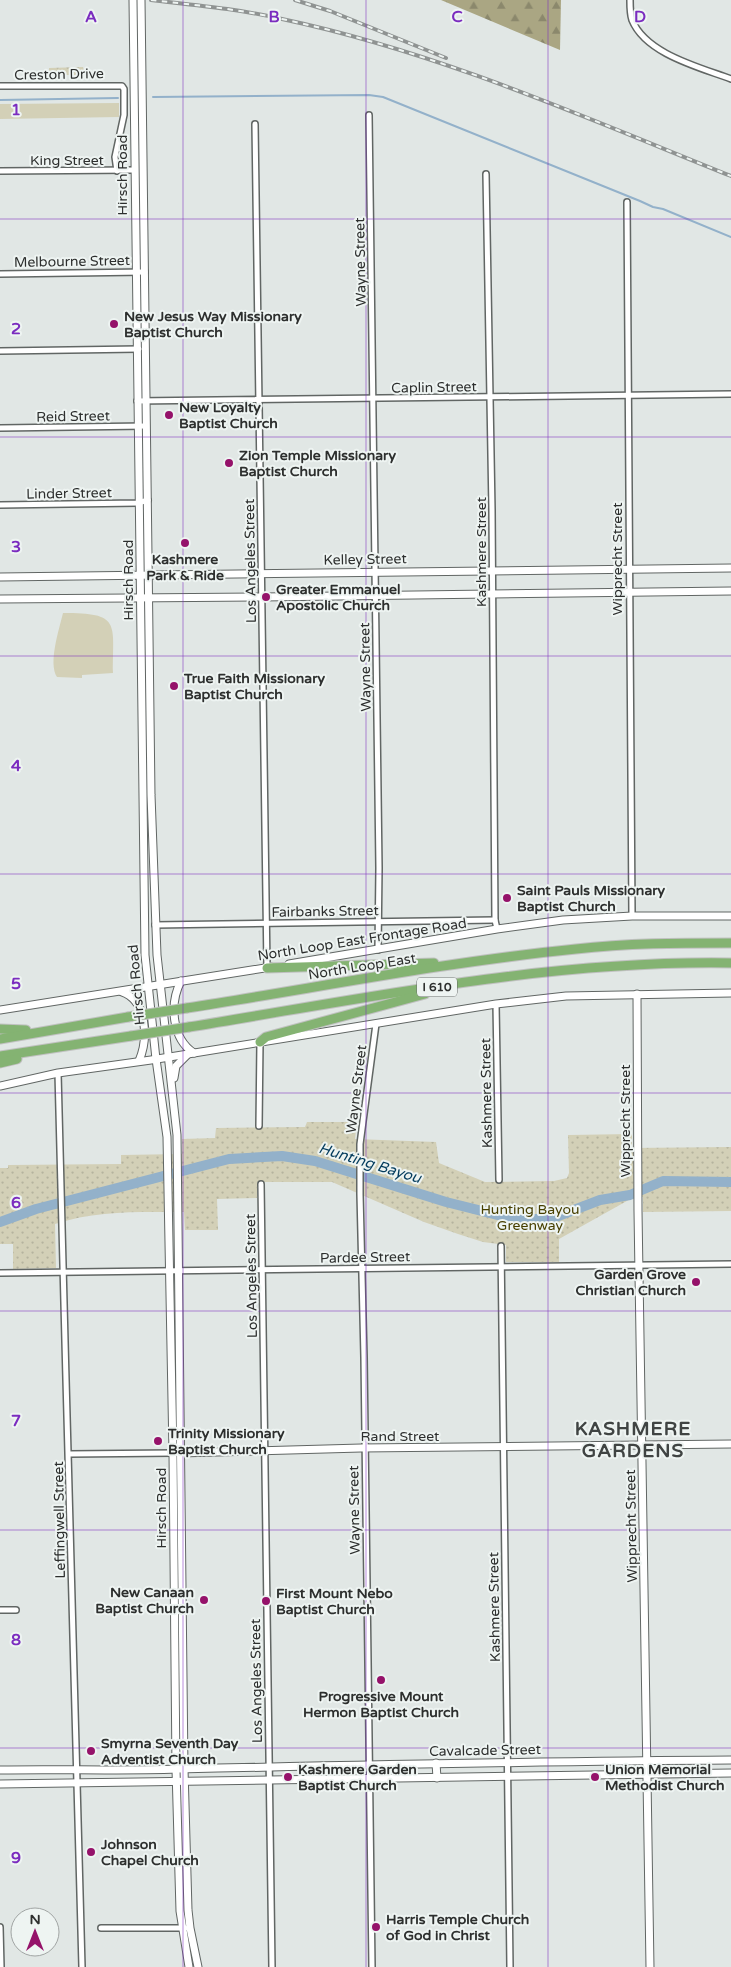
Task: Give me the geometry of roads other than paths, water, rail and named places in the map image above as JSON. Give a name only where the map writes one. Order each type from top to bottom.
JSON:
[{"type":"highway","name":"North Loop East","points":[[0,1039],[469,962],[596,947],[731,943]]},
{"type":"highway","points":[[267,968],[469,962]]},
{"type":"highway","name":"I 610","points":[[0,1056],[478,980],[594,967],[653,964],[731,964]]},
{"type":"highway","points":[[260,1042],[266,1037],[478,980]]},
{"type":"highway","points":[[0,1029],[62,1028]]},
{"type":"highway","points":[[0,1063],[58,1048]]},
{"type":"main road","name":"Hirsch Road","points":[[132,0],[144,872],[148,987],[167,1137],[170,1271],[183,1610],[184,1769],[190,1928],[198,1967]]},
{"type":"main road","name":"Hirsch Road","points":[[142,0],[146,426],[155,925],[169,1057],[177,1158],[179,1271],[174,1610],[176,1783],[181,1928],[189,1967]]},
{"type":"main road","name":"Kelley Street","points":[[0,577],[149,577],[375,571],[731,568]]},
{"type":"main road","points":[[0,599],[262,598],[731,591]]},
{"type":"main road","points":[[142,696],[150,696]]},
{"type":"main road","points":[[142,796],[152,795]]},
{"type":"main road","points":[[144,872],[148,886],[148,916],[155,925]]},
{"type":"main road","name":"North Loop East Frontage Road","points":[[0,1010],[378,950],[496,929],[563,920],[632,916],[731,916]]},
{"type":"main road","points":[[180,981],[174,1003],[177,1027],[180,1039],[191,1054]]},
{"type":"main road","points":[[119,991],[129,994],[134,999],[142,1019],[144,1048],[139,1062]]},
{"type":"main road","points":[[0,1086],[58,1073],[191,1054],[496,1004],[566,996],[731,993]]},
{"type":"main road","name":"Wipprecht Street","points":[[637,994],[638,1211],[650,1967]]},
{"type":"main road","points":[[172,1091],[174,1070],[179,1062],[191,1054]]},
{"type":"main road","name":"Rand Street","points":[[177,1453],[265,1450],[731,1444]]},
{"type":"main road","points":[[174,1610],[183,1610]]},
{"type":"main road","points":[[715,1774],[716,1760]]},
{"type":"main road","name":"Cavalcade Street","points":[[0,1770],[184,1769],[436,1763],[731,1760]]},
{"type":"main road","points":[[576,1761],[576,1776]]},
{"type":"main road","points":[[436,1763],[437,1778]]},
{"type":"main road","name":"Cavalcade Street","points":[[0,1784],[176,1783],[731,1773]]},
{"type":"street","points":[[630,0],[631,18],[638,31],[648,41],[668,54],[731,79]]},
{"type":"street","name":"Creston Drive","points":[[0,86],[122,86],[124,89],[124,116],[115,157],[117,171]]},
{"type":"street","name":"Wayne Street","points":[[369,115],[378,950]]},
{"type":"street","name":"Los Angeles Street","points":[[255,124],[267,968]]},
{"type":"street","name":"King Street","points":[[0,171],[135,170]]},
{"type":"street","name":"Kashmere Street","points":[[486,174],[496,929]]},
{"type":"street","name":"Wipprecht Street","points":[[627,202],[632,916]]},
{"type":"street","name":"Melbourne Street","points":[[0,274],[145,272]]},
{"type":"street","points":[[0,351],[146,349]]},
{"type":"street","name":"Caplin Street","points":[[137,401],[731,394]]},
{"type":"street","name":"Reid Street","points":[[0,428],[146,426]]},
{"type":"street","name":"Linder Street","points":[[0,505],[148,503]]},
{"type":"street","name":"Fairbanks Street","points":[[155,925],[495,920]]},
{"type":"street","name":"Kashmere Street","points":[[496,1004],[499,1180]]},
{"type":"street","name":"Wayne Street","points":[[372,1967],[360,1169],[363,1113],[376,1024]]},
{"type":"street","points":[[260,1042],[260,1126]]},
{"type":"street","name":"Leffingwell Street","points":[[58,1073],[60,1216],[69,1454],[82,1967]]},
{"type":"street","name":"Los Angeles Street","points":[[261,1184],[272,1967]]},
{"type":"street","name":"Kashmere Street","points":[[502,1246],[510,1967]]},
{"type":"street","name":"Pardee Street","points":[[0,1273],[731,1264]]},
{"type":"street","name":"Rand Street","points":[[69,1454],[177,1453]]},
{"type":"street","points":[[0,1610],[16,1610]]},
{"type":"street","points":[[0,1927],[1,1967]]},
{"type":"street","points":[[101,1928],[190,1928]]},
{"type":"waterway","points":[[153,97],[369,95],[383,97],[731,237]]},
{"type":"waterway","points":[[0,100],[118,98]]},
{"type":"waterway","name":"Hunting Bayou","points":[[0,1222],[36,1209],[229,1159],[282,1156],[315,1161],[446,1202],[518,1220],[553,1218],[600,1200],[630,1195],[663,1181],[731,1182]]},
{"type":"railway","points":[[151,0],[266,16],[340,33],[397,49],[510,88],[731,176]]},
{"type":"railway","points":[[295,0],[330,11],[446,58]]},
{"type":"place","name":"New Jesus Way Missionary Baptist Church","points":[[114,324]]},
{"type":"place","name":"New Loyalty Baptist Church","points":[[169,415]]},
{"type":"place","name":"Zion Temple Missionary Baptist Church","points":[[229,463]]},
{"type":"place","name":"Kashmere Park & Ride","points":[[185,543]]},
{"type":"place","name":"Greater Emmanuel Apostolic Church","points":[[266,597]]},
{"type":"place","name":"True Faith Missionary Baptist Church","points":[[174,686]]},
{"type":"place","name":"Saint Pauls Missionary Baptist Church","points":[[507,898]]},
{"type":"place","name":"Garden Grove Christian Church","points":[[696,1282]]},
{"type":"place","name":"Trinity Missionary Baptist Church","points":[[158,1441]]},
{"type":"place","name":"New Canaan Baptist Church","points":[[204,1600]]},
{"type":"place","name":"First Mount Nebo Baptist Church","points":[[266,1601]]},
{"type":"place","name":"Progressive Mount Hermon Baptist Church","points":[[381,1680]]},
{"type":"place","name":"Smyrna Seventh Day Adventist Church","points":[[91,1751]]},
{"type":"place","name":"Kashmere Garden Baptist Church","points":[[288,1777]]},
{"type":"place","name":"Union Memorial Methodist Church","points":[[595,1777]]},
{"type":"place","name":"Johnson Chapel Church","points":[[91,1852]]},
{"type":"place","name":"Harris Temple Church of God in Christ","points":[[376,1927]]},
{"type":"district","name":"KASHMERE GARDENS","points":[[633,1439]]},
{"type":"park label","name":"Hunting Bayou Greenway","points":[[530,1218]]}]
